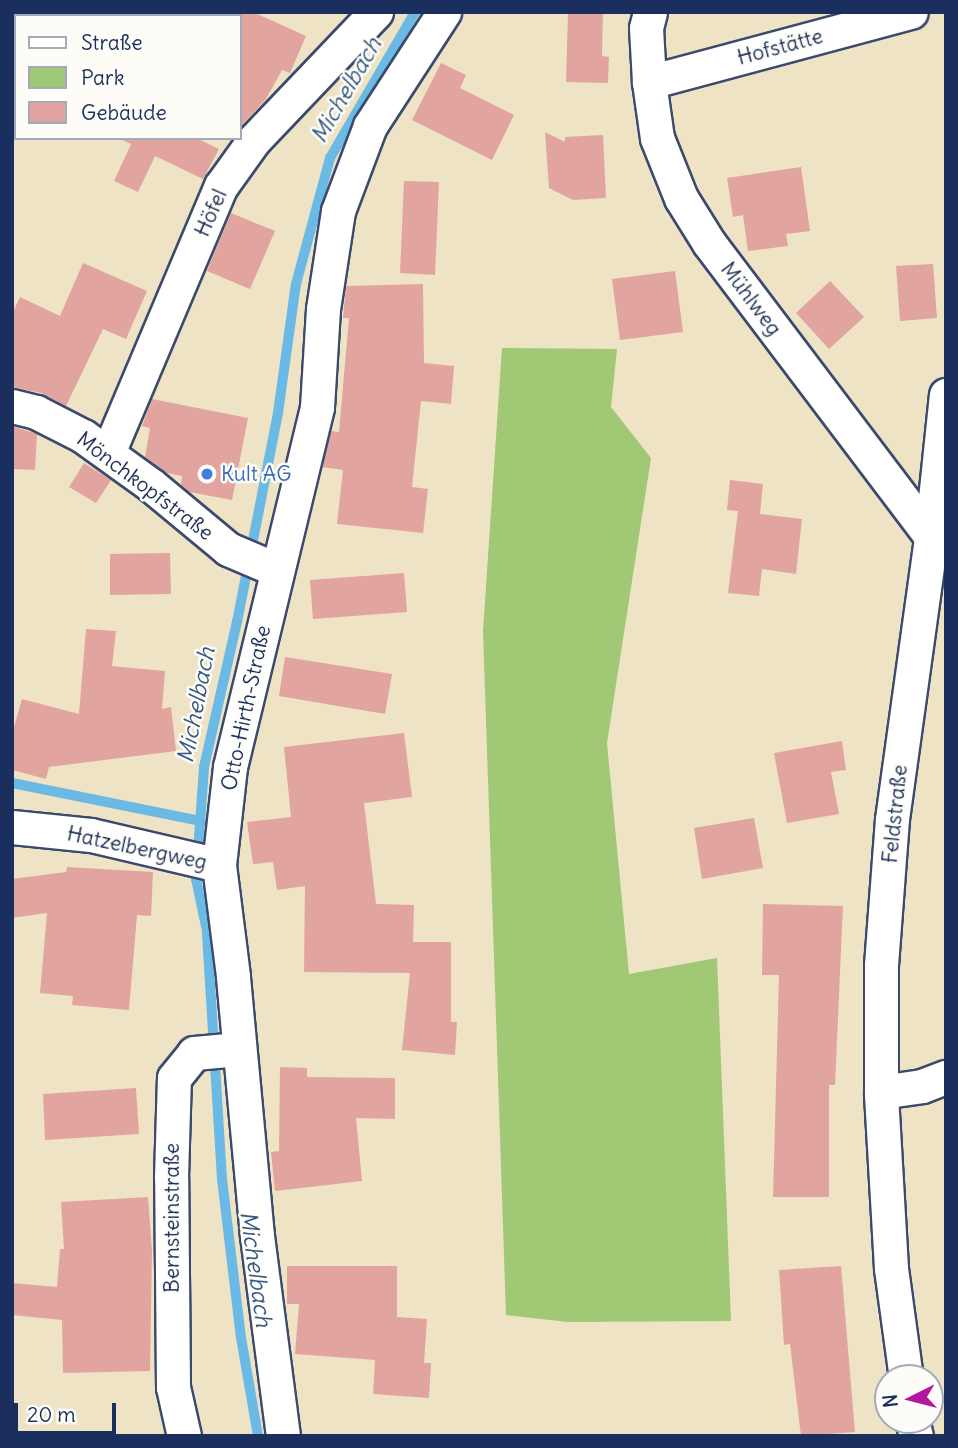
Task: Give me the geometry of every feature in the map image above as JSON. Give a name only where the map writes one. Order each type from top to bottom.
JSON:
[{"type":"street","name":"Höfel","points":[[108,453],[221,186],[254,140],[376,12]]},
{"type":"street","name":"Otto-Hirth-Straße","points":[[283,1436],[257,1236],[220,1051],[204,862],[230,767],[267,567],[317,407],[323,309],[338,212],[370,126],[444,12]]},
{"type":"street","name":"Mühlweg","points":[[650,12],[646,28],[649,82],[657,138],[688,209],[709,243],[939,541]]},
{"type":"street","name":"Hofstätte","points":[[649,82],[911,12]]},
{"type":"street","name":"Feldstraße","points":[[903,1364],[891,1268],[881,1092],[881,965],[892,819],[939,541],[946,395]]},
{"type":"street","name":"Mönchkopfstraße","points":[[12,406],[36,412],[59,423],[108,453],[228,549],[267,567]]},
{"type":"street","name":"Hatzelbergweg","points":[[12,827],[91,835],[204,862]]},
{"type":"street","name":"Bernsteinstraße","points":[[184,1436],[173,1387],[171,1177],[174,1078],[220,1051]]},
{"type":"street","points":[[881,1092],[922,1086],[946,1077]]},
{"type":"green space","points":[[502,348],[617,349],[611,407],[651,458],[607,743],[629,974],[717,958],[731,1321],[568,1322],[506,1315],[483,631]]},
{"type":"building","points":[[253,12],[306,36],[290,73],[282,70],[266,99],[242,125],[242,14]]},
{"type":"building","points":[[568,12],[603,12],[602,56],[609,57],[608,83],[566,82]]},
{"type":"building","points":[[441,63],[466,75],[460,88],[514,115],[492,160],[412,120]]},
{"type":"building","points":[[545,132],[565,142],[565,137],[603,135],[606,198],[573,200],[549,188]]},
{"type":"building","points":[[122,140],[200,140],[219,149],[203,179],[155,156],[138,192],[114,181],[131,144]]},
{"type":"building","points":[[801,167],[810,231],[786,234],[788,246],[748,251],[743,215],[733,217],[727,178]]},
{"type":"building","points":[[404,181],[439,182],[435,275],[400,273]]},
{"type":"building","points":[[231,213],[275,231],[250,289],[207,271]]},
{"type":"building","points":[[83,263],[147,291],[126,339],[103,329],[66,406],[41,393],[12,387],[12,314],[20,297],[60,316]]},
{"type":"building","points":[[933,264],[937,318],[900,321],[896,266]]},
{"type":"building","points":[[675,271],[683,332],[620,340],[612,279]]},
{"type":"building","points":[[830,281],[864,317],[829,349],[796,313]]},
{"type":"building","points":[[423,284],[424,363],[454,366],[451,404],[421,401],[412,487],[428,489],[423,533],[337,524],[343,470],[322,467],[331,431],[339,432],[349,318],[343,318],[346,286]]},
{"type":"building","points":[[152,399],[248,418],[232,500],[189,492],[181,485],[182,476],[167,473],[145,457],[150,428],[142,426]]},
{"type":"building","points":[[12,426],[37,434],[35,470],[12,469]]},
{"type":"building","points":[[84,463],[111,480],[96,503],[69,487]]},
{"type":"building","points":[[730,480],[763,484],[760,514],[802,519],[796,574],[762,569],[759,596],[728,593],[738,511],[727,510]]},
{"type":"building","points":[[170,553],[171,594],[110,595],[110,554]]},
{"type":"building","points":[[404,573],[407,612],[313,619],[310,580]]},
{"type":"building","points":[[86,629],[116,631],[112,666],[165,671],[162,709],[171,707],[176,751],[49,767],[46,779],[12,770],[12,734],[22,699],[79,714]]},
{"type":"building","points":[[285,657],[392,674],[385,714],[279,696]]},
{"type":"building","points":[[404,733],[412,797],[364,803],[376,904],[414,905],[413,942],[451,942],[451,1022],[457,1022],[455,1055],[402,1050],[410,973],[304,972],[305,886],[277,890],[273,862],[253,864],[247,822],[291,817],[284,747]]},
{"type":"building","points":[[842,741],[846,770],[831,772],[839,814],[787,823],[774,753]]},
{"type":"building","points":[[754,818],[763,868],[702,879],[694,828]]},
{"type":"building","points":[[67,867],[153,872],[151,916],[137,915],[129,1010],[72,1005],[73,996],[40,993],[47,913],[12,918],[12,879],[66,872]]},
{"type":"building","points":[[763,904],[843,906],[835,1085],[829,1085],[829,1197],[773,1197],[779,975],[762,975]]},
{"type":"building","points":[[280,1067],[307,1068],[307,1077],[395,1078],[395,1119],[356,1118],[362,1181],[275,1191],[271,1152],[279,1151]]},
{"type":"building","points":[[136,1088],[139,1134],[45,1140],[43,1094]]},
{"type":"building","points":[[148,1197],[152,1251],[150,1371],[63,1373],[62,1320],[12,1315],[12,1283],[57,1287],[60,1249],[64,1249],[61,1202]]},
{"type":"building","points":[[287,1266],[397,1266],[397,1317],[427,1319],[424,1363],[431,1363],[429,1398],[373,1394],[375,1360],[295,1354],[299,1304],[287,1304]]},
{"type":"building","points":[[841,1266],[855,1432],[801,1436],[790,1344],[784,1345],[779,1270]]},
{"type":"waterway","name":"Michelbach","points":[[258,1436],[241,1338],[222,1179],[207,931],[196,879],[204,767],[237,622],[278,413],[296,284],[330,158],[415,12]]},
{"type":"waterway","points":[[12,783],[201,821]]},
{"type":"place","name":"Kult AG","points":[[207,474]]}]
